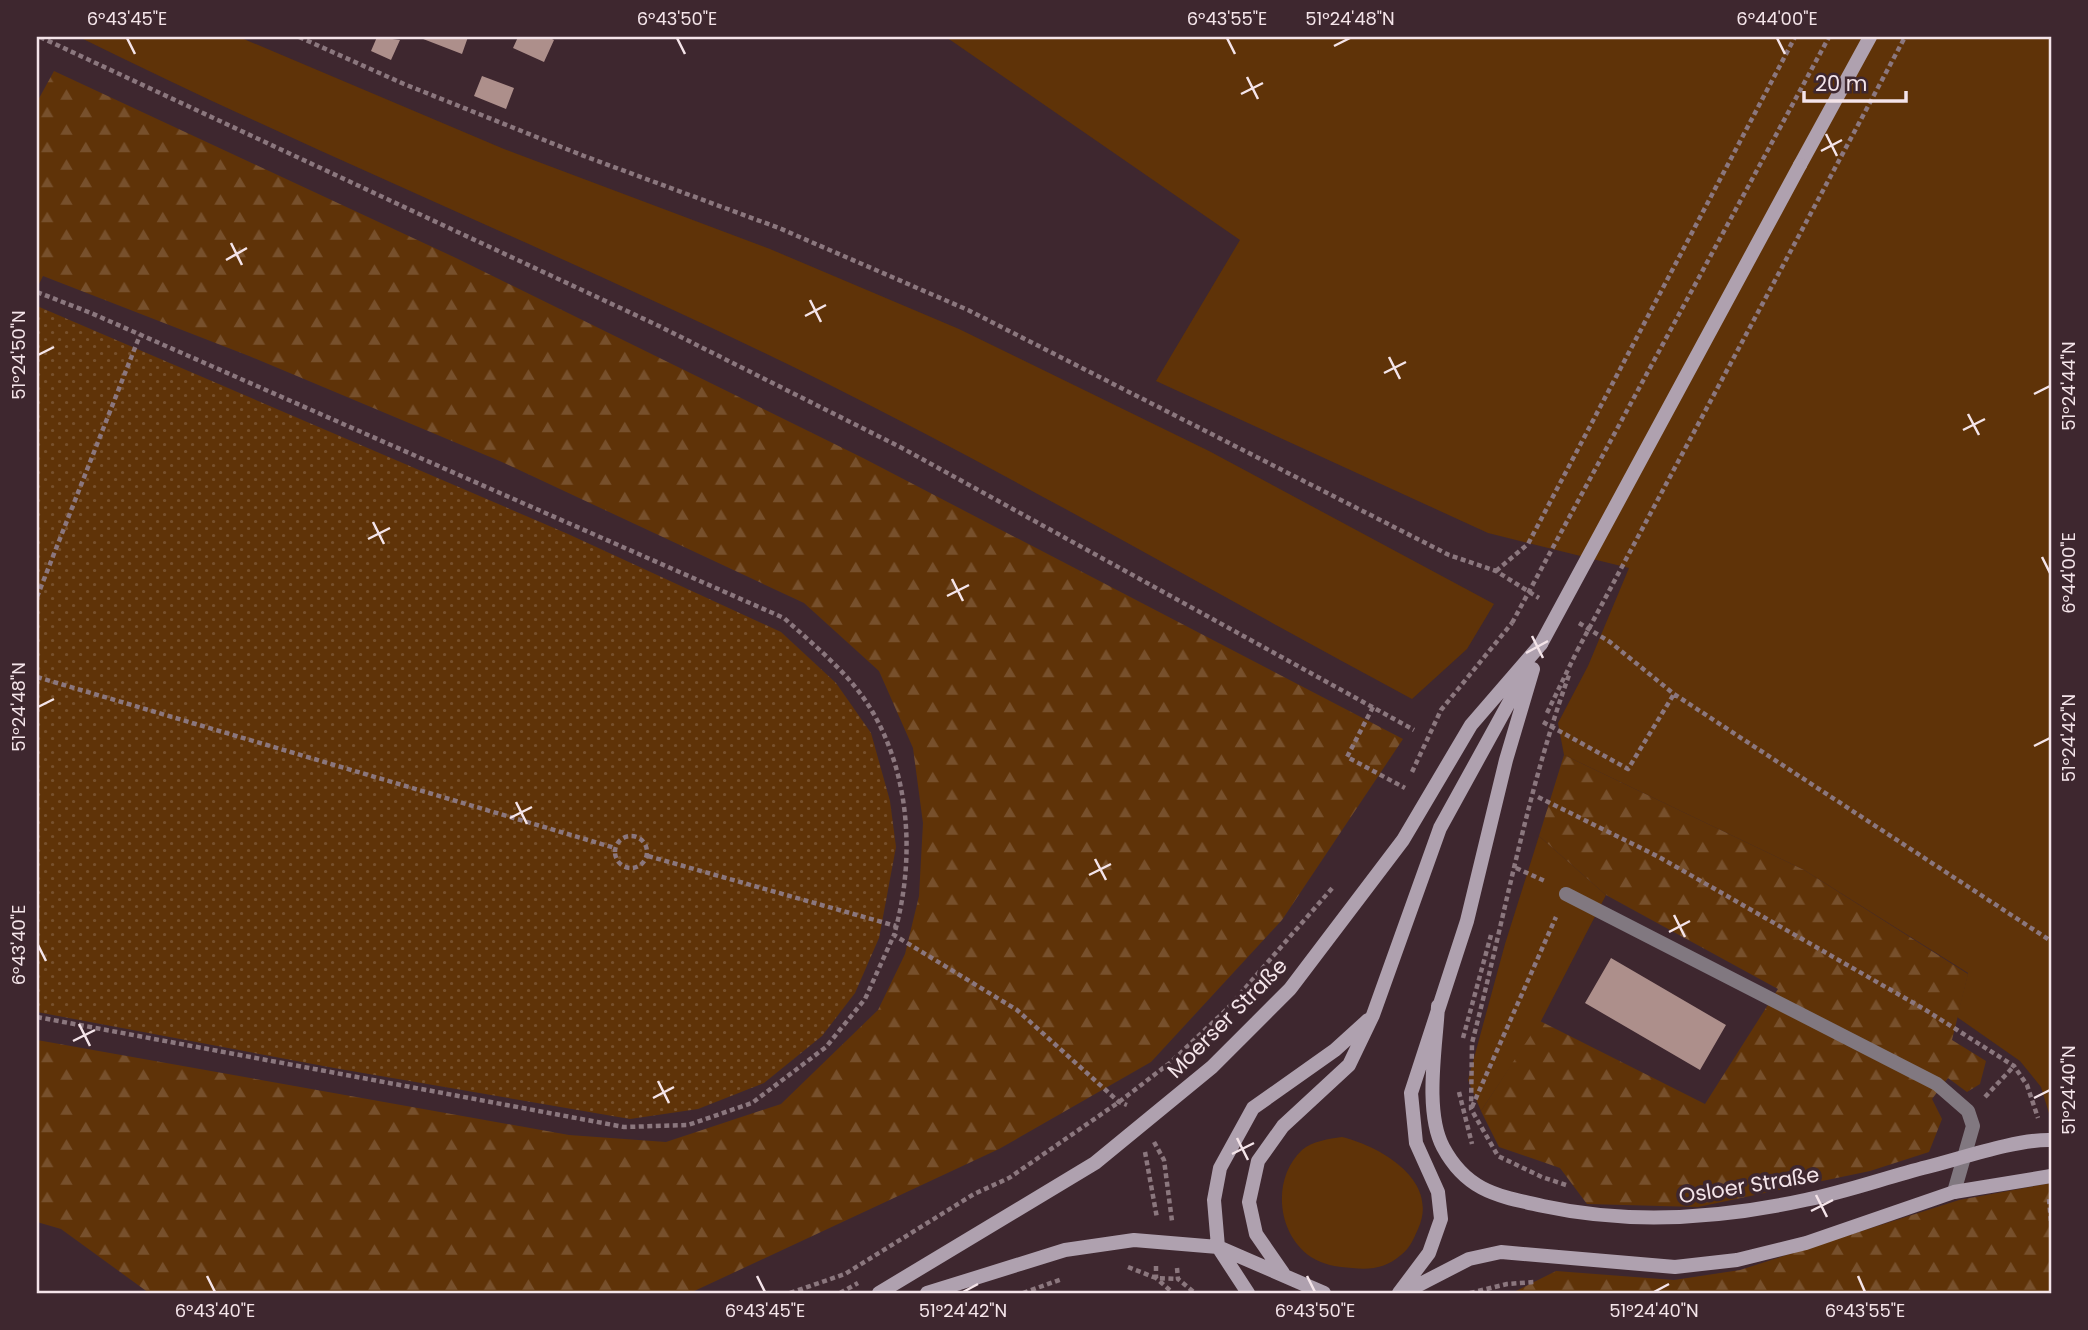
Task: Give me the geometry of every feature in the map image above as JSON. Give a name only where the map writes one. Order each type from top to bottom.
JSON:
[{"type":"main road","points":[[1283,1273],[1256,1234],[1249,1202],[1258,1161],[1283,1126],[1349,1065],[1373,1015],[1440,828],[1870,37]]},
{"type":"main road","points":[[1401,1293],[1429,1253],[1441,1219],[1438,1192],[1416,1143],[1411,1093],[1467,921],[1506,760],[1541,644]]},
{"type":"main road","name":"Moerser Straße","points":[[878,1293],[1084,1170],[1139,1129],[1212,1067],[1290,989],[1403,840],[1471,724],[1541,644]]},
{"type":"main road","name":"Osloer Straße","points":[[1438,1006],[1434,1112],[1443,1146],[1463,1174],[1488,1194],[1568,1212],[1633,1219],[1704,1218],[1807,1200],[1966,1157],[2047,1140]]},
{"type":"main road","points":[[1248,1293],[1218,1247],[1214,1200],[1220,1168],[1253,1108],[1335,1050],[1373,1015]]},
{"type":"main road","points":[[1401,1293],[1469,1259],[1501,1252],[1675,1267],[1737,1260],[1806,1243],[1954,1192],[2049,1176]]},
{"type":"main road","points":[[927,1293],[1065,1250],[1134,1240],[1156,1244],[1218,1247],[1324,1293]]},
{"type":"lane","points":[[1566,894],[1937,1084],[1968,1111],[1973,1126],[1954,1192]]},
{"type":"path","points":[[40,37],[659,326],[866,430],[1414,730]]},
{"type":"path","points":[[299,37],[404,84],[571,151],[779,228],[968,310],[1449,555],[1496,571],[1541,599]]},
{"type":"path","points":[[1496,571],[1528,544],[1795,37]]},
{"type":"path","points":[[1512,623],[1829,37]]},
{"type":"path","points":[[1540,728],[1577,651],[1905,37]]},
{"type":"path","points":[[37,292],[784,618],[831,659],[872,710],[898,767],[905,834],[905,890],[894,934],[865,999],[826,1048],[752,1103],[688,1125],[624,1127],[37,1017]]},
{"type":"path","points":[[37,597],[140,335]]},
{"type":"path","points":[[1576,620],[1610,642],[1674,694],[2051,941]]},
{"type":"path","points":[[1516,868],[1535,874],[1566,894],[1471,1110],[1472,1043],[1551,726],[1577,651]]},
{"type":"path","points":[[37,677],[615,848]]},
{"type":"path","points":[[1543,722],[1628,769],[1674,694]]},
{"type":"path","points":[[1373,707],[1347,757],[1405,788]]},
{"type":"path","points":[[1538,797],[1659,857],[1924,1009],[2014,1066],[2027,1085],[2047,1140]]},
{"type":"path","points":[[615,848],[631,835],[640,838],[648,856]]},
{"type":"path","points":[[615,848],[617,858],[624,867],[643,863],[648,856]]},
{"type":"path","points":[[648,856],[896,926]]},
{"type":"path","points":[[1462,1044],[1495,920],[1506,867]]},
{"type":"path","points":[[790,1293],[845,1274],[974,1194],[1009,1178],[1119,1102],[1171,1062],[1227,1009],[1338,882]]},
{"type":"path","points":[[894,934],[1017,1010],[1119,1102],[1164,1160],[1178,1279]]},
{"type":"path","points":[[1968,1111],[1995,1090],[2014,1066]]},
{"type":"path","points":[[1458,1083],[1463,1115],[1473,1146],[1479,1154]]},
{"type":"path","points":[[1139,1129],[1148,1158],[1157,1216],[1156,1278],[1173,1293]]},
{"type":"path","points":[[2049,1176],[2051,1222]]},
{"type":"path","points":[[1125,1266],[1156,1278],[1178,1279],[1195,1293]]},
{"type":"path","points":[[1023,1293],[1071,1276]]},
{"type":"green space","points":[[79,37],[239,37],[504,149],[770,249],[959,329],[1209,451],[1494,604],[1467,649],[1412,699],[1047,499],[826,383]]},
{"type":"green space","points":[[946,37],[2051,37],[2051,1120],[2041,1087],[2020,1061],[1957,1017],[1968,973],[1804,870],[1564,755],[1558,723],[1588,666],[1629,568],[1488,533],[1156,381],[1240,240]]},
{"type":"green space","points":[[54,71],[456,258],[863,458],[1403,739],[1282,920],[1151,1062],[999,1149],[690,1293],[149,1293],[61,1229],[37,1222],[37,1040],[569,1135],[666,1142],[781,1104],[878,1010],[905,954],[919,896],[923,823],[913,748],[879,671],[804,603],[502,462],[249,356],[43,276],[37,288],[37,102]]},
{"type":"green space","points":[[37,306],[568,534],[781,632],[836,683],[871,733],[890,801],[896,847],[879,938],[855,993],[822,1036],[764,1083],[698,1109],[630,1119],[334,1068],[37,1012]]},
{"type":"green space","points":[[1564,755],[1804,870],[1968,974],[1952,1040],[1986,1061],[1980,1084],[1967,1092],[1948,1078],[1932,1099],[1942,1119],[1929,1152],[1870,1171],[1698,1207],[1587,1204],[1560,1168],[1499,1147],[1481,1111],[1540,1021],[1705,1104],[1778,989],[1606,895],[1539,836]]},
{"type":"green space","points":[[1539,836],[1606,895],[1541,1021],[1481,1111],[1468,1080],[1505,944]]},
{"type":"green space","points":[[1342,1137],[1389,1158],[1414,1181],[1421,1196],[1423,1212],[1409,1247],[1395,1259],[1378,1267],[1346,1268],[1316,1260],[1299,1247],[1285,1220],[1282,1190],[1292,1162],[1311,1144]]},
{"type":"green space","points":[[2051,1183],[2051,1293],[1512,1293],[1556,1271],[1674,1280],[1740,1270],[1959,1200]]},
{"type":"building","points":[[377,37],[400,40],[391,60],[371,51]]},
{"type":"building","points":[[418,37],[468,37],[462,54]]},
{"type":"building","points":[[518,37],[548,37],[554,40],[544,62],[513,48]]},
{"type":"building","points":[[482,76],[514,88],[506,109],[474,96]]},
{"type":"building","points":[[1611,958],[1726,1025],[1700,1070],[1585,1003]]}]
